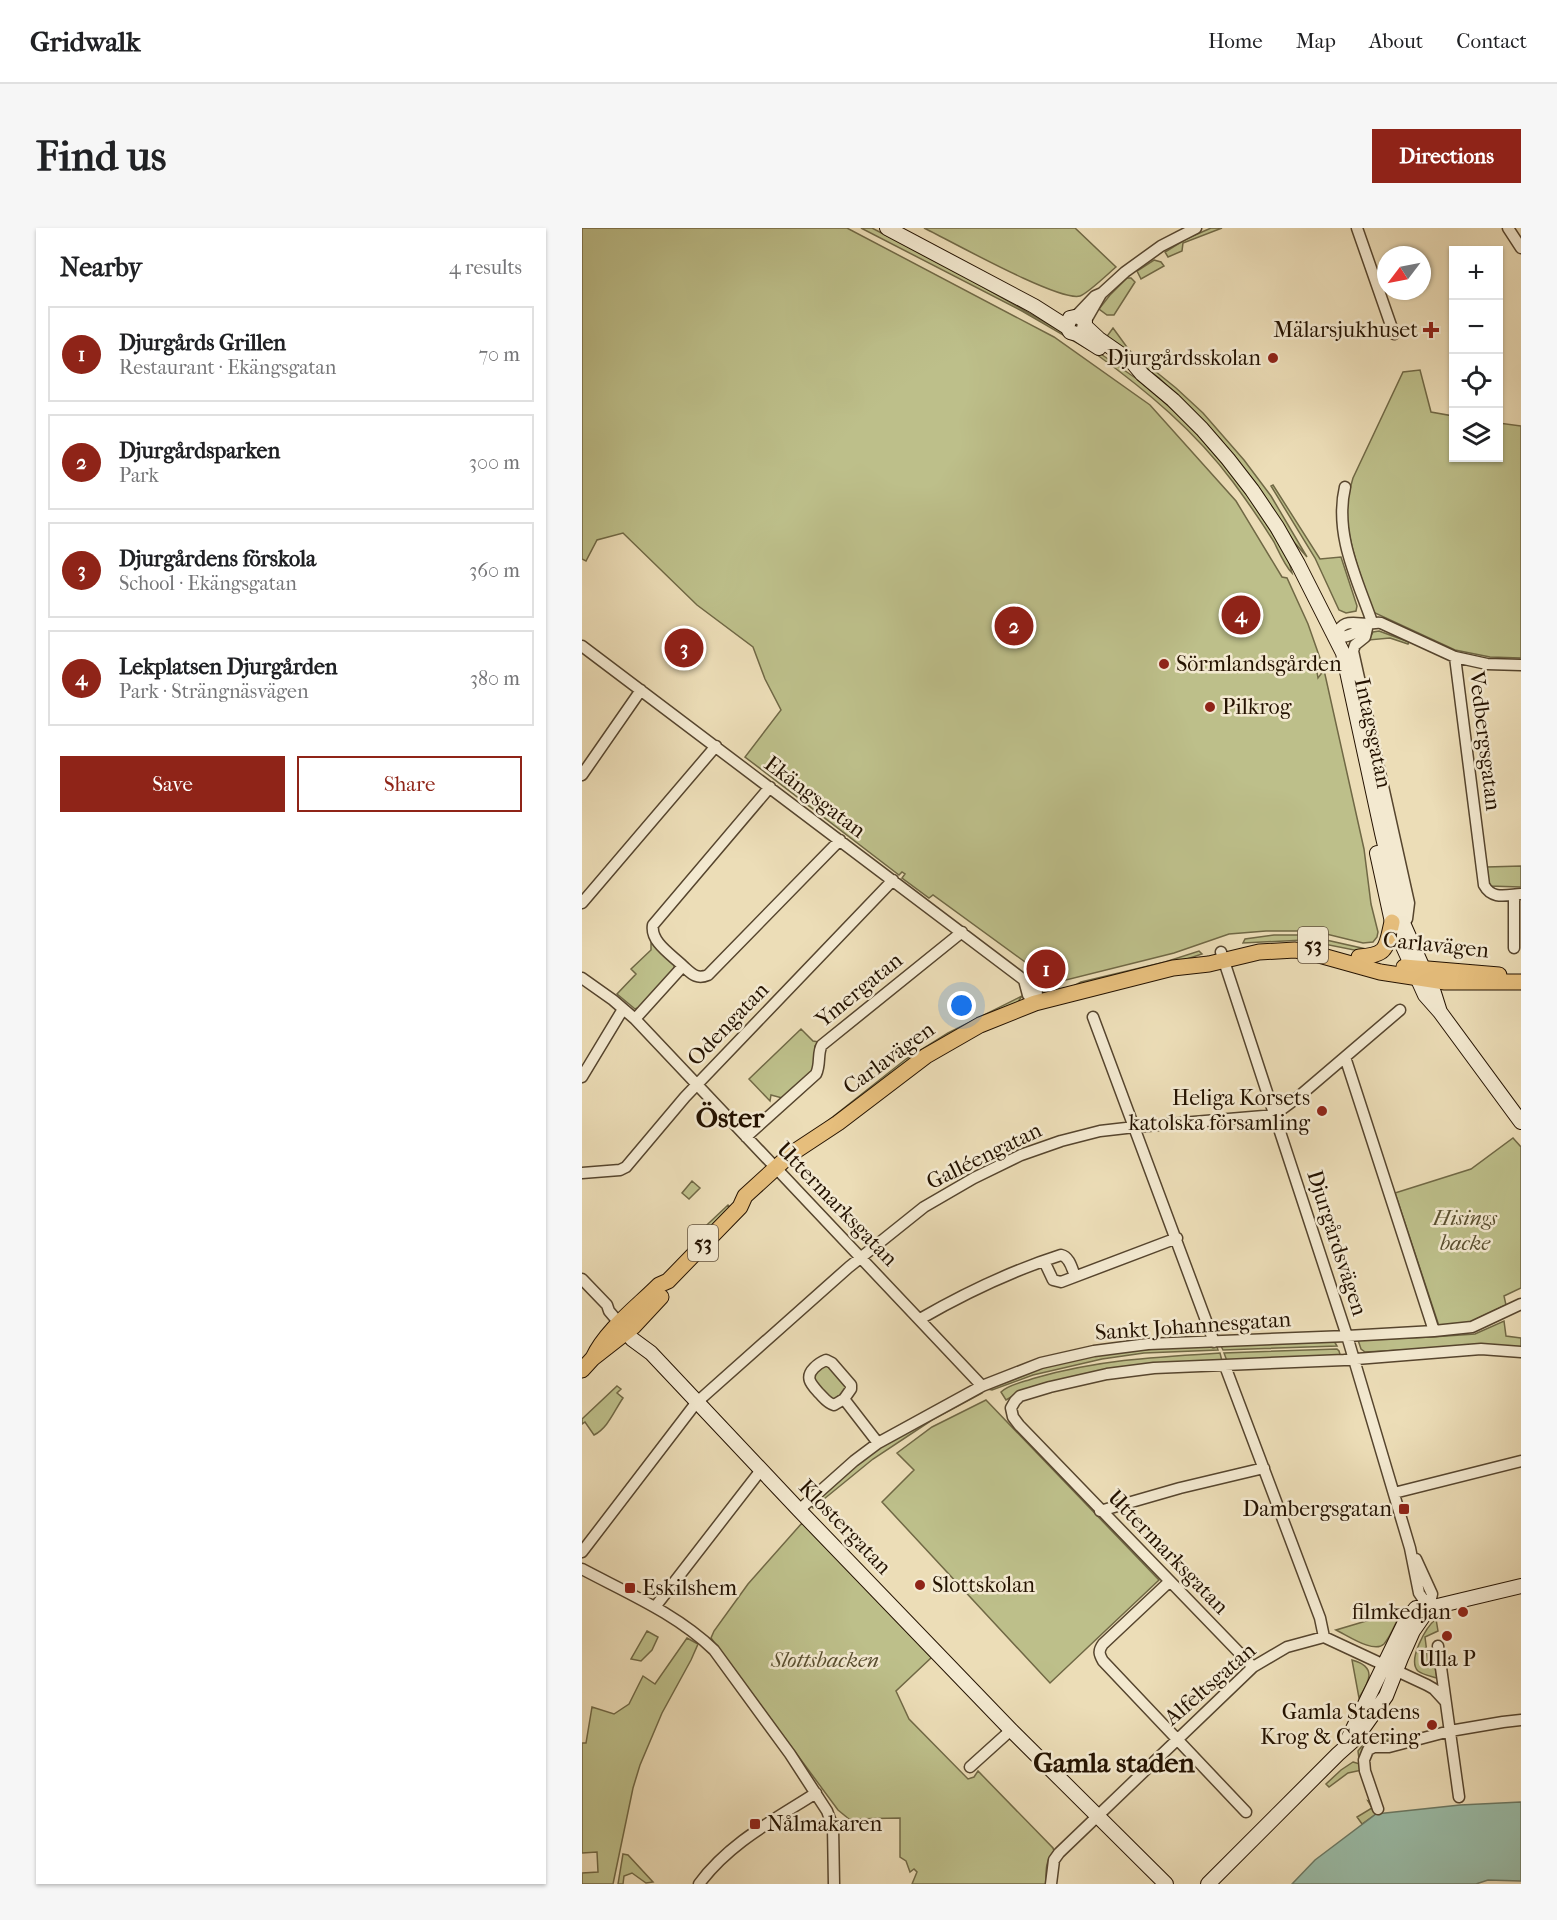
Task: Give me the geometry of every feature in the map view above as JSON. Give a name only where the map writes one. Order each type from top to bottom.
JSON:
[{"type":"main road","points":[[1359,957],[1374,956],[1380,953],[1398,923]]},
{"type":"main road","name":"Carlavägen","points":[[582,1370],[593,1358],[600,1344],[627,1325],[659,1285],[668,1281],[740,1207],[745,1196],[778,1171],[791,1154],[838,1123],[885,1086],[951,1040],[980,1025],[1035,1003],[1222,956],[1258,943],[1318,945],[1420,973]]},
{"type":"main road","name":"Carlavägen","points":[[1222,956],[1295,950],[1380,972],[1494,973],[1520,982]]},
{"type":"street","points":[[886,228],[1034,306],[1077,323],[1127,368],[1142,374],[1173,400],[1202,429],[1252,490],[1298,564],[1334,637],[1341,638],[1370,623],[1381,622],[1455,657],[1487,664],[1521,665]]},
{"type":"street","points":[[1077,323],[1102,293],[1125,272],[1161,246],[1196,228]]},
{"type":"street","points":[[1357,228],[1394,334]]},
{"type":"street","points":[[1508,228],[1521,248]]},
{"type":"street","points":[[1346,487],[1341,513],[1345,544],[1370,623]]},
{"type":"street","name":"Intagsgatan","points":[[1370,623],[1365,637],[1355,645],[1353,651],[1408,903],[1407,919],[1398,923]]},
{"type":"street","name":"Intagsgatan","points":[[1334,637],[1334,656],[1398,923],[1420,973],[1434,993],[1440,1012],[1521,1122]]},
{"type":"street","name":"Ekängsgatan","points":[[582,646],[1024,980],[1028,995],[1035,1003]]},
{"type":"street","name":"Vedbergsgatan","points":[[1455,657],[1484,885],[1490,894],[1496,896],[1517,894],[1514,948]]},
{"type":"street","points":[[582,775],[641,690]]},
{"type":"street","points":[[582,903],[716,746]]},
{"type":"street","points":[[770,787],[652,925],[656,940],[694,976],[701,978],[708,975],[840,840]]},
{"type":"street","name":"Odengatan","points":[[582,1173],[620,1170],[626,1167],[696,1085],[893,880]]},
{"type":"street","name":"Ymergatan","points":[[746,1137],[816,1074],[820,1066],[819,1050],[822,1045],[962,932]]},
{"type":"street","name":"Djurgårdsvägen","points":[[1222,956],[1347,1336],[1410,1548],[1419,1593],[1429,1608]]},
{"type":"street","points":[[635,1019],[683,966]]},
{"type":"street","name":"Uttermarksgatan","points":[[582,978],[635,1019],[982,1386]]},
{"type":"street","points":[[582,1077],[623,1009]]},
{"type":"street","points":[[1274,1115],[1298,1098],[1400,1010]]},
{"type":"street","points":[[1094,1017],[1214,1341]]},
{"type":"street","points":[[1345,1057],[1434,1331]]},
{"type":"street","name":"Galléengatan","points":[[582,1552],[696,1403],[860,1258],[924,1207],[974,1178],[1021,1155],[1090,1133],[1274,1115]]},
{"type":"street","points":[[1044,1261],[1053,1280],[1057,1283],[1177,1238]]},
{"type":"street","points":[[920,1318],[957,1297],[1026,1266],[1061,1255],[1065,1256],[1075,1276]]},
{"type":"street","name":"Klostergatan","points":[[582,1279],[607,1305],[620,1310],[627,1325],[648,1345],[651,1353],[696,1403],[1011,1730],[1166,1883]]},
{"type":"street","name":"Sankt Johannesgatan","points":[[799,1510],[878,1443],[982,1386],[1041,1364],[1094,1351],[1148,1344],[1347,1336],[1472,1327],[1521,1304]]},
{"type":"street","points":[[1445,1701],[1434,1689],[1324,1637],[1320,1618],[1224,1366],[1481,1349],[1521,1352]]},
{"type":"street","name":"Uttermarksgatan","points":[[1224,1366],[1155,1368],[1107,1374],[1020,1396],[1011,1408],[1013,1417],[1019,1425],[1253,1667]]},
{"type":"street","points":[[844,1399],[878,1443]]},
{"type":"street","points":[[1394,1493],[1521,1461]]},
{"type":"street","points":[[1100,1510],[1264,1468]]},
{"type":"street","points":[[655,1607],[761,1470]]},
{"type":"street","points":[[582,1569],[655,1607],[714,1650],[790,1754],[827,1811],[833,1827],[834,1884]]},
{"type":"street","points":[[1169,1582],[1103,1644],[1099,1655],[1246,1812]]},
{"type":"street","points":[[1208,1884],[1356,1738],[1386,1696],[1390,1667],[1429,1608],[1521,1586]]},
{"type":"street","name":"Alfeltsgatan","points":[[1051,1884],[1054,1860],[1059,1853],[1253,1667],[1287,1647],[1324,1637]]},
{"type":"street","points":[[1438,1646],[1460,1797]]},
{"type":"street","points":[[1378,1809],[1365,1770],[1364,1760],[1368,1750],[1374,1747],[1389,1747],[1450,1731],[1521,1720]]},
{"type":"street","points":[[970,1767],[1011,1730]]},
{"type":"street","points":[[699,1884],[724,1854],[816,1793]]},
{"type":"green space","points":[[582,228],[847,228],[1054,337],[1150,405],[1236,501],[1282,577],[1287,578],[1308,624],[1322,664],[1317,672],[1318,678],[1324,670],[1364,849],[1371,904],[1378,932],[1373,942],[1363,943],[1314,931],[1229,934],[1174,953],[1054,983],[1049,979],[1044,981],[1035,974],[1036,970],[933,895],[929,898],[902,878],[905,874],[902,872],[899,875],[745,757],[781,710],[765,679],[753,647],[697,605],[623,533],[597,540],[586,561],[582,559]]},
{"type":"green space","points":[[861,228],[872,228],[964,276],[1090,348],[1089,350],[1022,311]]},
{"type":"green space","points":[[924,228],[1075,228],[1116,267],[1093,288],[1080,296],[1068,295],[1028,280]]},
{"type":"green space","points":[[1211,228],[1222,228],[1183,243],[1182,251],[1168,257],[1165,252],[1186,239]]},
{"type":"green space","points":[[1154,260],[1161,262],[1164,266],[1141,279],[1137,271]]},
{"type":"green space","points":[[1127,278],[1135,282],[1114,315],[1107,315],[1099,309]]},
{"type":"green space","points":[[1113,328],[1129,350],[1203,413],[1244,460],[1271,496],[1307,557],[1294,542],[1260,489],[1220,439],[1159,378],[1105,339]]},
{"type":"green space","points":[[1098,352],[1147,386],[1192,428],[1240,484],[1288,557],[1292,573],[1259,519],[1218,463],[1169,413],[1134,382],[1096,354]]},
{"type":"green space","points":[[1420,370],[1431,412],[1449,415],[1449,462],[1503,462],[1503,424],[1521,426],[1521,658],[1490,657],[1455,650],[1375,613],[1372,609],[1350,535],[1347,510],[1349,494],[1353,478],[1403,372]]},
{"type":"green space","points":[[1273,485],[1320,559],[1341,557],[1357,606],[1356,611],[1346,613],[1339,610],[1315,558],[1271,486]]},
{"type":"green space","points":[[1379,631],[1409,642],[1408,644],[1390,638],[1369,640],[1373,632]]},
{"type":"green space","points":[[1521,866],[1521,887],[1489,886],[1487,867]]},
{"type":"green space","points":[[1274,935],[1304,935],[1366,949],[1369,953],[1304,940],[1243,943],[1245,939]]},
{"type":"green space","points":[[651,943],[674,965],[674,971],[640,1007],[635,1009],[617,994],[636,974],[631,969],[651,950]]},
{"type":"green space","points":[[1199,951],[1202,954],[1172,964],[1070,988],[1081,982],[1165,962]]},
{"type":"green space","points":[[1022,996],[1018,1002],[983,1016],[839,1117],[825,1123],[906,1059],[948,1033]]},
{"type":"green space","points":[[801,1029],[813,1041],[819,1042],[815,1046],[815,1065],[810,1073],[782,1098],[771,1095],[770,1101],[749,1079]]},
{"type":"green space","name":"Hisings backe","points":[[1513,1138],[1521,1147],[1521,1288],[1504,1296],[1506,1305],[1468,1323],[1439,1326],[1395,1193],[1471,1169]]},
{"type":"green space","points":[[692,1181],[700,1188],[689,1199],[682,1193]]},
{"type":"green space","points":[[728,1205],[731,1208],[706,1233],[692,1239]]},
{"type":"green space","points":[[1504,1321],[1506,1336],[1521,1338],[1521,1349],[1479,1346],[1365,1352],[1361,1349],[1358,1340],[1475,1334]]},
{"type":"green space","points":[[1334,1341],[1337,1346],[1223,1350],[1221,1346]]},
{"type":"green space","points":[[1202,1346],[1217,1347],[1218,1350],[1144,1353],[1102,1359],[1033,1375],[992,1390],[987,1389],[1025,1373],[1090,1356]]},
{"type":"green space","points":[[1337,1349],[1341,1358],[1227,1361],[1224,1353]]},
{"type":"green space","points":[[1220,1353],[1222,1361],[1179,1364],[1020,1392],[1006,1400],[1001,1392],[1017,1384],[1081,1367],[1150,1358]]},
{"type":"green space","points":[[830,1365],[847,1384],[847,1389],[833,1400],[813,1379],[820,1369]]},
{"type":"green space","points":[[617,1386],[621,1389],[617,1393],[623,1398],[607,1424],[594,1435],[585,1422],[582,1424],[582,1419]]},
{"type":"green space","points":[[982,1390],[982,1393],[932,1420],[873,1459],[813,1508],[810,1504],[843,1474],[884,1443]]},
{"type":"green space","points":[[986,1400],[1159,1580],[1050,1683],[882,1502],[914,1470],[897,1453],[932,1427]]},
{"type":"green space","name":"Slottsbacken","points":[[802,1523],[932,1657],[896,1691],[909,1719],[968,1779],[974,1777],[978,1771],[1053,1848],[1054,1851],[1047,1866],[1046,1884],[912,1884],[917,1872],[914,1869],[910,1872],[906,1861],[900,1857],[900,1818],[849,1819],[838,1810],[711,1638],[748,1584]]},
{"type":"green space","points":[[1403,1610],[1387,1640],[1380,1646],[1367,1645],[1336,1630]]},
{"type":"green space","points":[[1436,1619],[1438,1631],[1425,1637],[1428,1661],[1434,1661],[1437,1678],[1418,1671],[1415,1666],[1419,1644],[1427,1629]]},
{"type":"green space","points":[[647,1631],[658,1637],[652,1650],[641,1661],[631,1659]]},
{"type":"green space","points":[[687,1638],[698,1644],[662,1713],[640,1765],[613,1884],[582,1884],[582,1873],[598,1872],[597,1852],[582,1853],[582,1743],[586,1743],[592,1707],[614,1714],[629,1704],[643,1676],[655,1684]]},
{"type":"green space","points":[[1352,1660],[1365,1667],[1369,1676],[1359,1698]]},
{"type":"green space","points":[[1373,1732],[1389,1737],[1387,1741],[1359,1759],[1358,1751]]},
{"type":"green space","points":[[1353,1762],[1360,1764],[1362,1770],[1348,1773],[1329,1787],[1326,1784],[1341,1770]]},
{"type":"green space","points":[[1368,1801],[1372,1803],[1376,1814],[1362,1824],[1357,1817],[1372,1808]]},
{"type":"green space","points":[[623,1854],[628,1855],[653,1882],[646,1883],[632,1873],[624,1876],[623,1884],[618,1884]]},
{"type":"shaded area","points":[[1521,1802],[1521,1881],[1488,1880],[1476,1884],[1292,1884],[1315,1860],[1376,1814],[1460,1805]]},
{"type":"place","name":"Mälarsjukhuset","points":[[1431,330]]},
{"type":"place","name":"Djurgårdsskolan","points":[[1273,358]]},
{"type":"place","name":"Lekplatsen Djurgården","points":[[1241,615]]},
{"type":"place","name":"Djurgårdsparken","points":[[1014,626]]},
{"type":"place","name":"Djurgårdens förskola","points":[[684,648]]},
{"type":"place","name":"Sörmlandsgården","points":[[1164,664]]},
{"type":"place","name":"Pilkrog","points":[[1210,707]]},
{"type":"place","name":"Djurgårds Grillen","points":[[1046,969]]},
{"type":"place","name":"Heliga Korsets katolska församling","points":[[1322,1111]]},
{"type":"place","name":"Dambergsgatan","points":[[1404,1509]]},
{"type":"place","name":"Slottskolan","points":[[920,1585]]},
{"type":"place","name":"Eskilshem","points":[[630,1588]]},
{"type":"place","name":"filmkedjan","points":[[1463,1612]]},
{"type":"place","name":"Ulla P","points":[[1447,1636]]},
{"type":"place","name":"Gamla Stadens Krog & Catering","points":[[1432,1725]]},
{"type":"place","name":"Nålmakaren","points":[[755,1824]]},
{"type":"district","name":"Öster","points":[[730,1117]]},
{"type":"district","name":"Gamla staden","points":[[1114,1762]]}]
